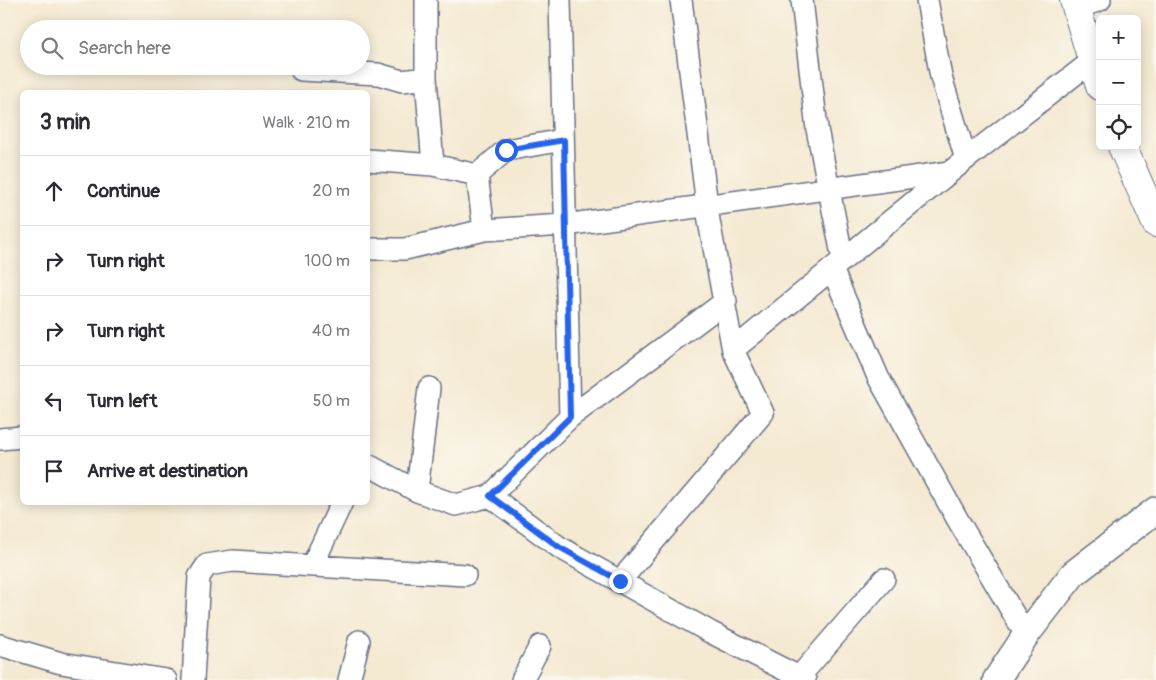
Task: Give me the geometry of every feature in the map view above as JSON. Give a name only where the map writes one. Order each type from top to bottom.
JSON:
[{"type":"main road","points":[[1084,3],[1096,73]]},
{"type":"main road","points":[[1125,150],[1150,190],[1156,223]]},
{"type":"street","points":[[426,0],[426,78],[433,165]]},
{"type":"street","points":[[560,0],[570,417]]},
{"type":"street","points":[[620,581],[763,413],[733,350],[726,301],[707,205],[681,0]]},
{"type":"street","points":[[802,0],[817,130],[829,188],[837,265],[878,377],[959,522],[1026,635]]},
{"type":"street","points":[[927,0],[958,166]]},
{"type":"street","points":[[733,350],[958,166],[1096,73]]},
{"type":"street","points":[[370,74],[402,81],[426,78]]},
{"type":"street","points":[[477,174],[506,150],[564,140]]},
{"type":"street","points":[[370,160],[433,165],[477,174]]},
{"type":"street","points":[[370,249],[404,249],[484,230],[565,225],[829,188],[958,166]]},
{"type":"street","points":[[477,174],[484,230]]},
{"type":"street","points":[[370,466],[417,491],[456,505],[490,496],[570,417],[726,301]]},
{"type":"street","points":[[417,491],[429,388]]},
{"type":"street","points":[[0,439],[20,437]]},
{"type":"street","points":[[490,496],[559,547],[710,632],[802,679],[884,579]]},
{"type":"street","points":[[312,566],[341,505]]},
{"type":"street","points":[[996,680],[1026,635],[1073,574],[1156,510]]},
{"type":"street","points":[[193,680],[199,577],[206,565],[233,561],[465,575]]},
{"type":"street","points":[[350,680],[359,641]]},
{"type":"street","points":[[0,645],[61,663],[166,680]]},
{"type":"street","points":[[522,680],[540,646]]},
{"type":"route","points":[[506,150],[564,140],[570,417],[490,496],[559,547],[620,581]]}]
